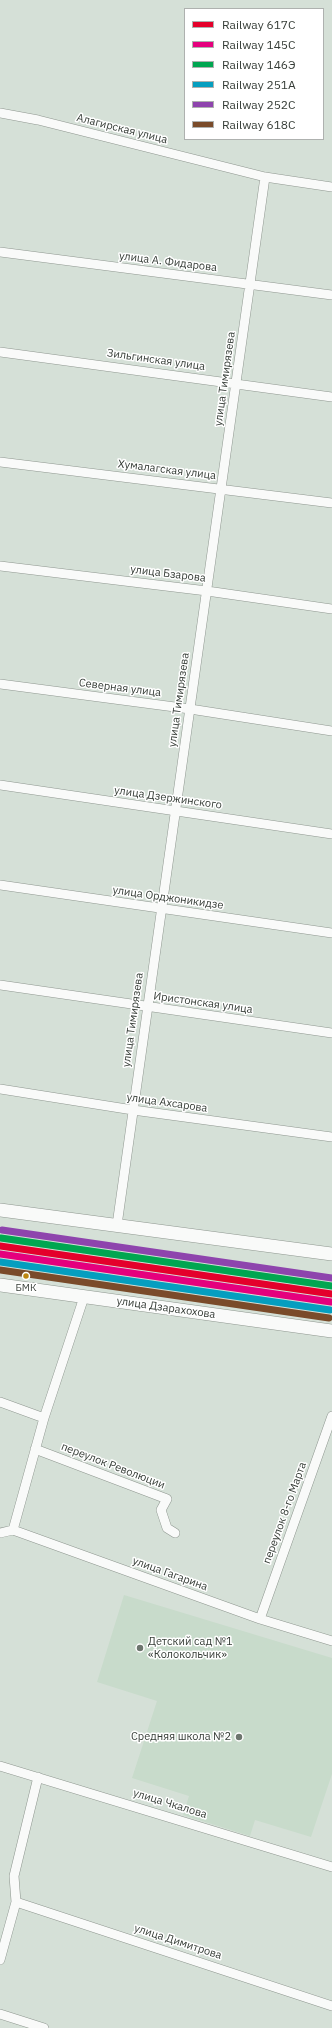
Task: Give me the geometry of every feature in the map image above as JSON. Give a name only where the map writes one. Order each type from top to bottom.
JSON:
[{"type":"street","name":"Алагирская улица","points":[[0,113],[38,120],[265,177],[332,187]]},
{"type":"street","name":"улица Тимирязева","points":[[117,1225],[265,177]]},
{"type":"street","name":"улица А. Фидарова","points":[[0,252],[332,295]]},
{"type":"street","name":"Зильгинская улица","points":[[0,352],[332,397]]},
{"type":"street","name":"Хумалагская улица","points":[[0,462],[332,503]]},
{"type":"street","name":"улица Бзарова","points":[[0,566],[206,591],[332,609]]},
{"type":"street","name":"Северная улица","points":[[0,684],[190,709],[332,731]]},
{"type":"street","name":"улица Дзержинского","points":[[0,785],[332,834]]},
{"type":"street","name":"улица Орджоникидзе","points":[[0,885],[332,933]]},
{"type":"street","name":"Иристонская улица","points":[[0,985],[332,1033]]},
{"type":"street","name":"улица Ахсарова","points":[[0,1089],[133,1110],[332,1137]]},
{"type":"street","points":[[0,1210],[332,1254]]},
{"type":"street","name":"улица Дзарахохова","points":[[0,1285],[332,1331]]},
{"type":"street","points":[[0,1533],[13,1530],[44,1418],[84,1297]]},
{"type":"street","points":[[0,1402],[44,1418]]},
{"type":"street","name":"переулок 8-го Марта","points":[[260,1619],[332,1416]]},
{"type":"street","name":"переулок Революции","points":[[35,1449],[167,1499],[161,1510],[167,1528],[175,1533]]},
{"type":"street","name":"улица Гагарина","points":[[13,1530],[260,1619],[332,1641]]},
{"type":"street","name":"улица Чкалова","points":[[0,1766],[332,1867]]},
{"type":"street","points":[[0,1960],[16,1902],[14,1876],[38,1777]]},
{"type":"street","name":"улица Димитрова","points":[[16,1902],[332,2006]]},
{"type":"street","points":[[0,2014],[44,2028]]},
{"type":"shaded area","name":"Средняя школа №2","points":[[124,1595],[332,1658],[332,1774],[311,1837],[255,1820],[250,1836],[183,1815],[189,1796],[132,1778],[157,1701],[97,1682]]},
{"type":"railway","points":[[0,1240],[332,1288]]},
{"type":"railway","points":[[0,1252],[332,1300]]},
{"type":"rail line","name":"252С","points":[[2,1230],[332,1278]]},
{"type":"rail line","name":"146Э","points":[[1,1238],[332,1286]]},
{"type":"rail line","name":"617C","points":[[0,1246],[332,1294]]},
{"type":"rail line","name":"145С","points":[[0,1254],[331,1302]]},
{"type":"rail line","name":"251А","points":[[0,1262],[330,1310]]},
{"type":"rail line","name":"618С","points":[[0,1270],[329,1318]]},
{"type":"place","name":"БМК","points":[[26,1276]]},
{"type":"place","name":"Детский сад №1 «Колокольчик»","points":[[140,1648]]},
{"type":"place","name":"Средняя школа №2","points":[[239,1737]]}]
